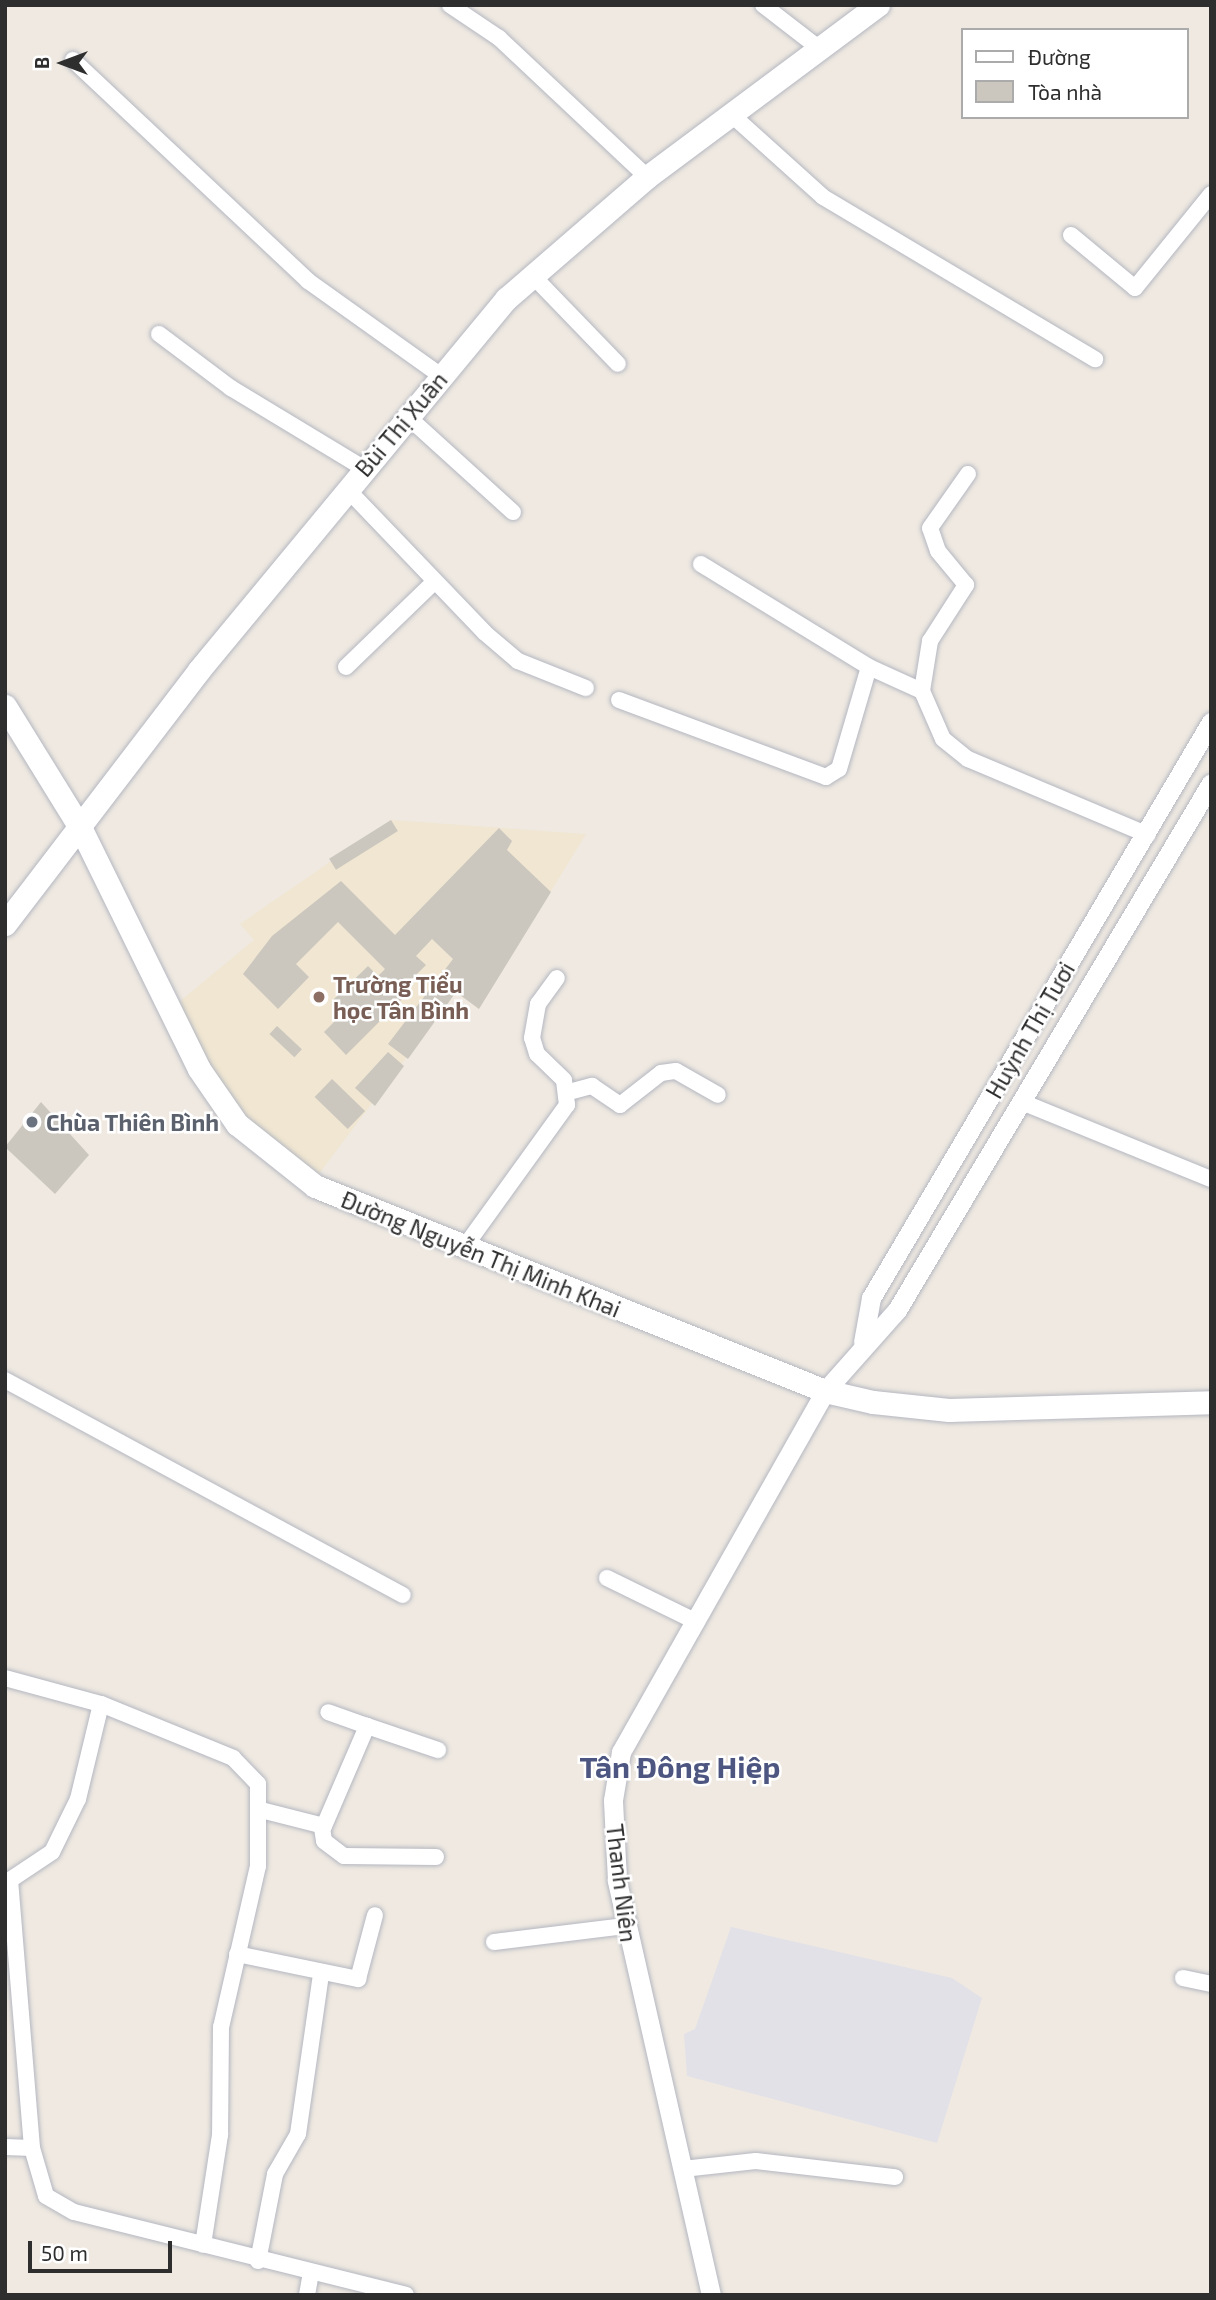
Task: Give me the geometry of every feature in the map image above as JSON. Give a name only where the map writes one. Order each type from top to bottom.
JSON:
[{"type":"main road","name":"Bùi Thị Xuân","points":[[5,924],[81,829],[133,754],[363,468],[440,376],[533,275],[647,177],[878,5]]},
{"type":"main road","name":"Đường Nguyễn Thị Minh Khai","points":[[5,706],[81,829],[198,1069],[237,1125],[315,1186],[825,1391],[949,1410],[1211,1402]]},
{"type":"street","points":[[450,5],[499,38],[647,177]]},
{"type":"street","points":[[763,5],[820,49]]},
{"type":"street","points":[[73,60],[308,281],[440,376]]},
{"type":"street","points":[[732,115],[823,197],[1095,359]]},
{"type":"street","points":[[1071,235],[1139,287],[1211,194]]},
{"type":"street","points":[[533,275],[618,364]]},
{"type":"street","points":[[159,334],[231,388],[363,468]]},
{"type":"street","points":[[407,416],[513,512]]},
{"type":"street","points":[[968,474],[930,528],[966,585],[930,641],[922,691],[943,739],[968,759],[1147,835]]},
{"type":"street","points":[[347,489],[434,582],[518,661],[586,688]]},
{"type":"street","points":[[701,564],[869,667],[922,691]]},
{"type":"street","points":[[345,667],[434,582]]},
{"type":"street","points":[[619,700],[826,777],[839,769],[869,667]]},
{"type":"street","name":"Huỳnh Thị Tươi","points":[[863,1342],[871,1298],[1147,835],[1211,722]]},
{"type":"street","name":"Huỳnh Thị Tươi","points":[[825,1391],[863,1342],[897,1310],[1211,783]]},
{"type":"street","points":[[557,978],[538,1004],[532,1038],[569,1092]]},
{"type":"street","points":[[569,1092],[592,1086],[620,1105],[661,1073],[676,1071],[718,1095]]},
{"type":"street","points":[[466,1245],[557,1121],[569,1092]]},
{"type":"street","points":[[1022,1102],[1211,1179]]},
{"type":"street","points":[[937,1189],[961,1202]]},
{"type":"street","points":[[5,1380],[403,1595]]},
{"type":"street","name":"Thanh Niên","points":[[711,2295],[625,1926],[613,1843],[616,1773],[621,1752],[697,1622],[825,1391]]},
{"type":"street","points":[[607,1578],[697,1622]]},
{"type":"street","points":[[5,1678],[101,1704],[233,1758],[252,1771],[261,1810],[258,1866],[217,2057],[220,2135],[203,2245]]},
{"type":"street","points":[[101,1704],[78,1798],[52,1852],[10,1880],[32,2148],[46,2196],[65,2206],[258,2261],[406,2295]]},
{"type":"street","points":[[328,1712],[438,1750]]},
{"type":"street","points":[[367,1726],[322,1828],[324,1841],[344,1856],[436,1857]]},
{"type":"street","points":[[261,1810],[322,1828]]},
{"type":"street","points":[[237,1954],[321,1975],[358,1979],[375,1915]]},
{"type":"street","points":[[494,1942],[625,1926]]},
{"type":"street","points":[[258,2261],[275,2175],[298,2134],[321,1975]]},
{"type":"street","points":[[1183,1978],[1211,1984]]},
{"type":"street","points":[[5,2147],[32,2148]]},
{"type":"street","points":[[683,2169],[756,2161],[895,2177]]},
{"type":"street","points":[[307,2295],[311,2273]]},
{"type":"shaded area","name":"Trường Tiểu học Tân Bình","points":[[391,820],[586,834],[479,1009],[456,992],[318,1175],[246,1118],[206,1062],[179,1002],[254,940],[240,924]]},
{"type":"shaded area","points":[[731,1927],[952,1978],[982,1998],[937,2143],[687,2076],[684,2034],[695,2029]]},
{"type":"building","points":[[391,820],[398,831],[336,870],[329,859]]},
{"type":"building","points":[[499,828],[512,841],[507,850],[551,892],[479,1009],[456,992],[408,1059],[388,1044],[453,959],[432,939],[416,956],[426,965],[404,987],[409,992],[346,1055],[324,1032],[344,1012],[333,1000],[368,966],[378,976],[385,969],[338,922],[296,964],[309,977],[278,1009],[243,974],[272,936],[341,881],[395,935]]},
{"type":"building","points":[[277,1026],[302,1049],[294,1057],[269,1034]]},
{"type":"building","points":[[388,1052],[404,1066],[375,1106],[355,1088]]},
{"type":"building","points":[[332,1079],[365,1111],[348,1129],[315,1097]]},
{"type":"building","name":"Chùa Thiên Bình","points":[[41,1102],[89,1155],[55,1194],[5,1147]]},
{"type":"place","name":"Trường Tiểu học Tân Bình","points":[[319,997]]},
{"type":"place","name":"Chùa Thiên Bình","points":[[32,1122]]},
{"type":"district","name":"Tân Đông Hiệp","points":[[680,1766]]}]
